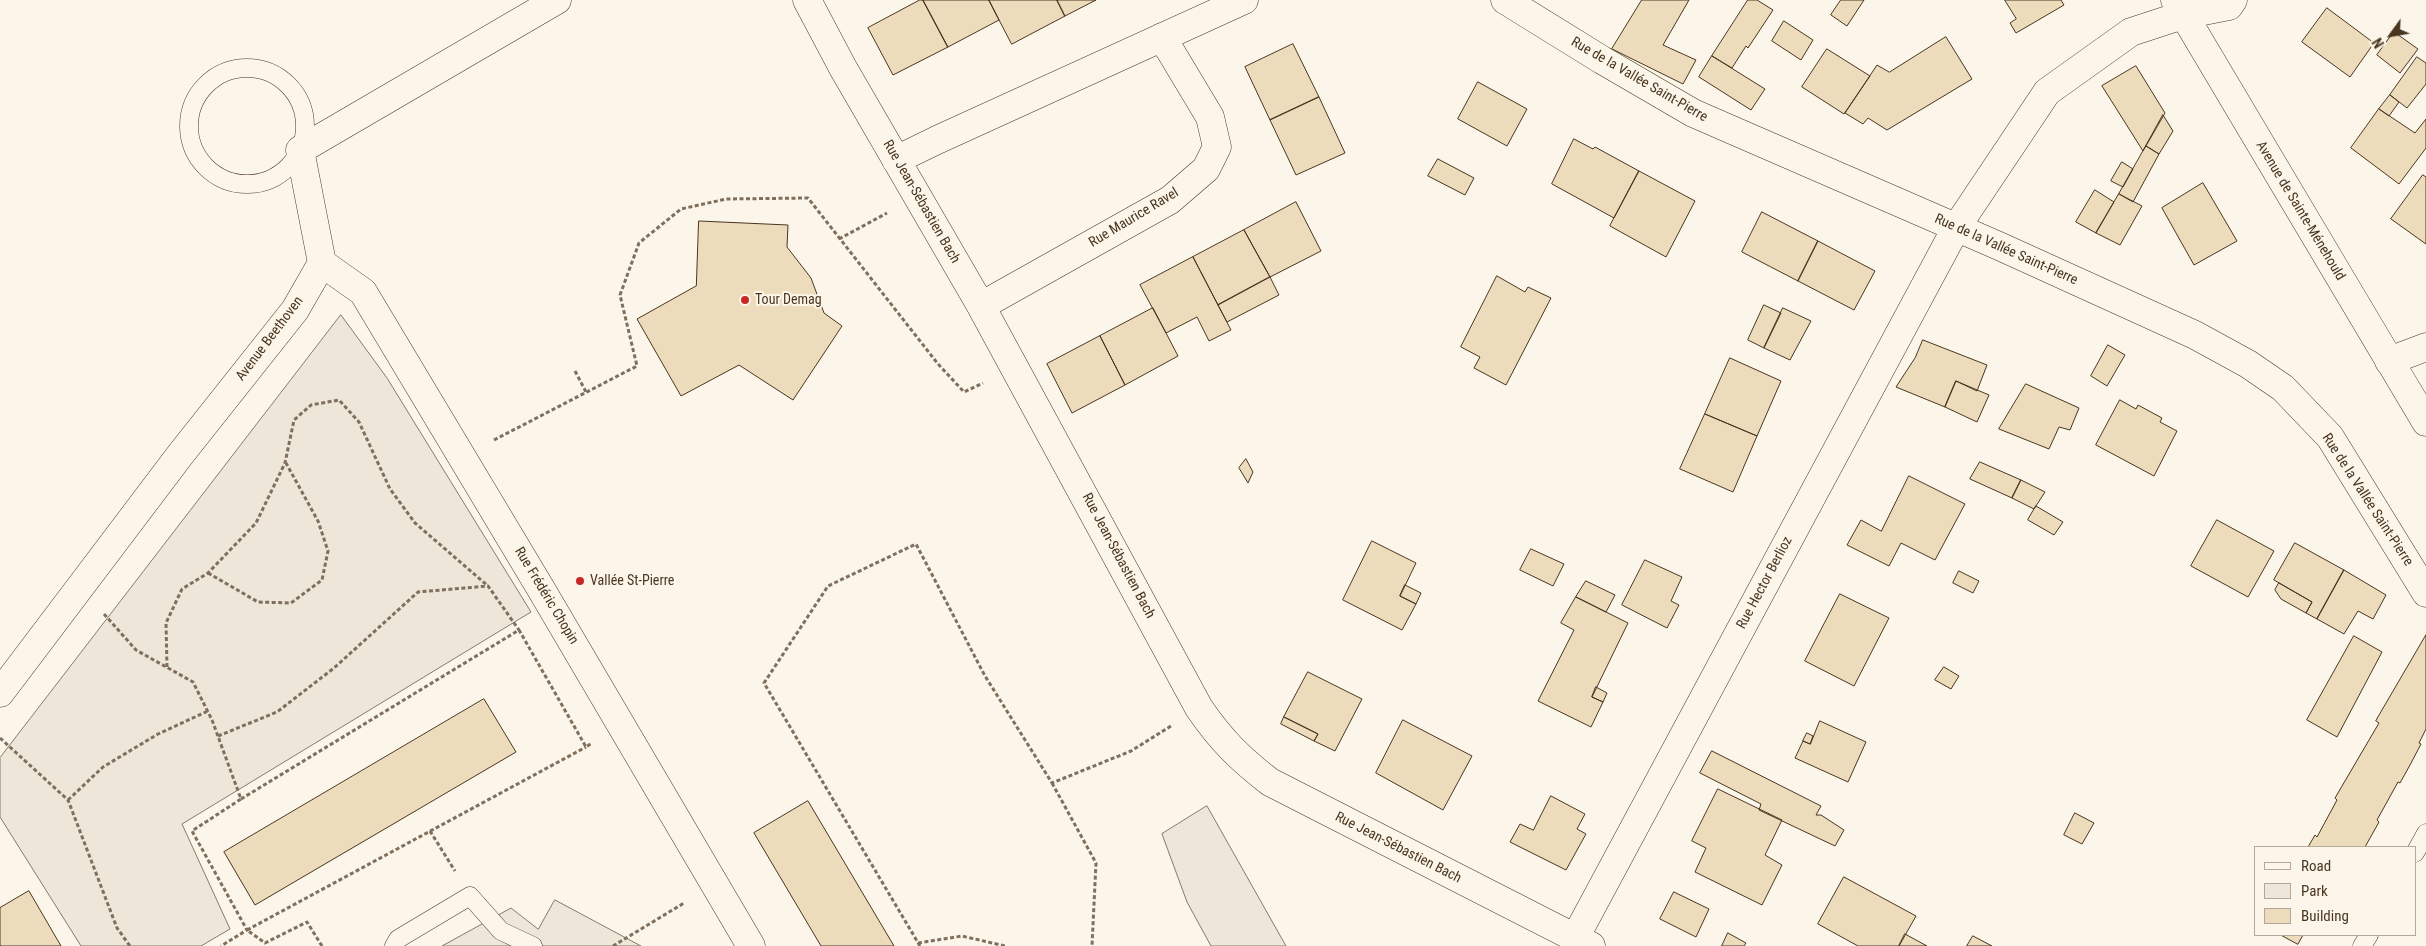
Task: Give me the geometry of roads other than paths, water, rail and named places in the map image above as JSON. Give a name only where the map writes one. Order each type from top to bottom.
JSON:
[{"type":"street","points":[[322,263],[300,150],[557,0]]},
{"type":"street","name":"Rue Jean-Sébastien Bach","points":[[808,0],[896,160],[981,306],[1199,708],[1220,738],[1244,762],[1270,782],[1583,942]]},
{"type":"street","points":[[896,160],[1244,0]]},
{"type":"street","name":"Rue de la Vallée Saint-Pierre","points":[[1505,0],[1693,113],[2196,335],[2248,364],[2283,388],[2330,437],[2426,594]]},
{"type":"street","name":"Rue Hector Berlioz","points":[[1583,942],[1956,228],[2048,92],[2131,32],[2179,7],[2229,6],[2233,0]]},
{"type":"street","name":"Avenue de Sainte-Ménehould","points":[[2179,7],[2426,422]]},
{"type":"street","name":"Rue Maurice Ravel","points":[[981,306],[1170,200],[1206,170],[1217,147],[1210,116],[1162,37]]},
{"type":"street","name":"Rue Frédéric Chopin","points":[[322,263],[363,292],[622,725],[751,946]]},
{"type":"street","name":"Avenue Beethoven","points":[[0,694],[180,455],[295,310],[322,263]]},
{"type":"street","points":[[2389,361],[2426,347]]},
{"type":"lane","points":[[249,68],[269,72],[286,83],[298,98],[305,117],[304,138],[300,150],[286,171],[270,180],[252,184],[234,183],[216,176],[202,163],[193,147],[189,130],[191,111],[199,94],[211,81],[229,71],[249,68]]},
{"type":"lane","points":[[2416,851],[2426,833]]},
{"type":"lane","points":[[394,946],[398,940],[470,896],[501,931],[533,946]]},
{"type":"place","name":"Tour Demag","points":[[745,300]]},
{"type":"place","name":"Vallée St-Pierre","points":[[580,581]]}]
